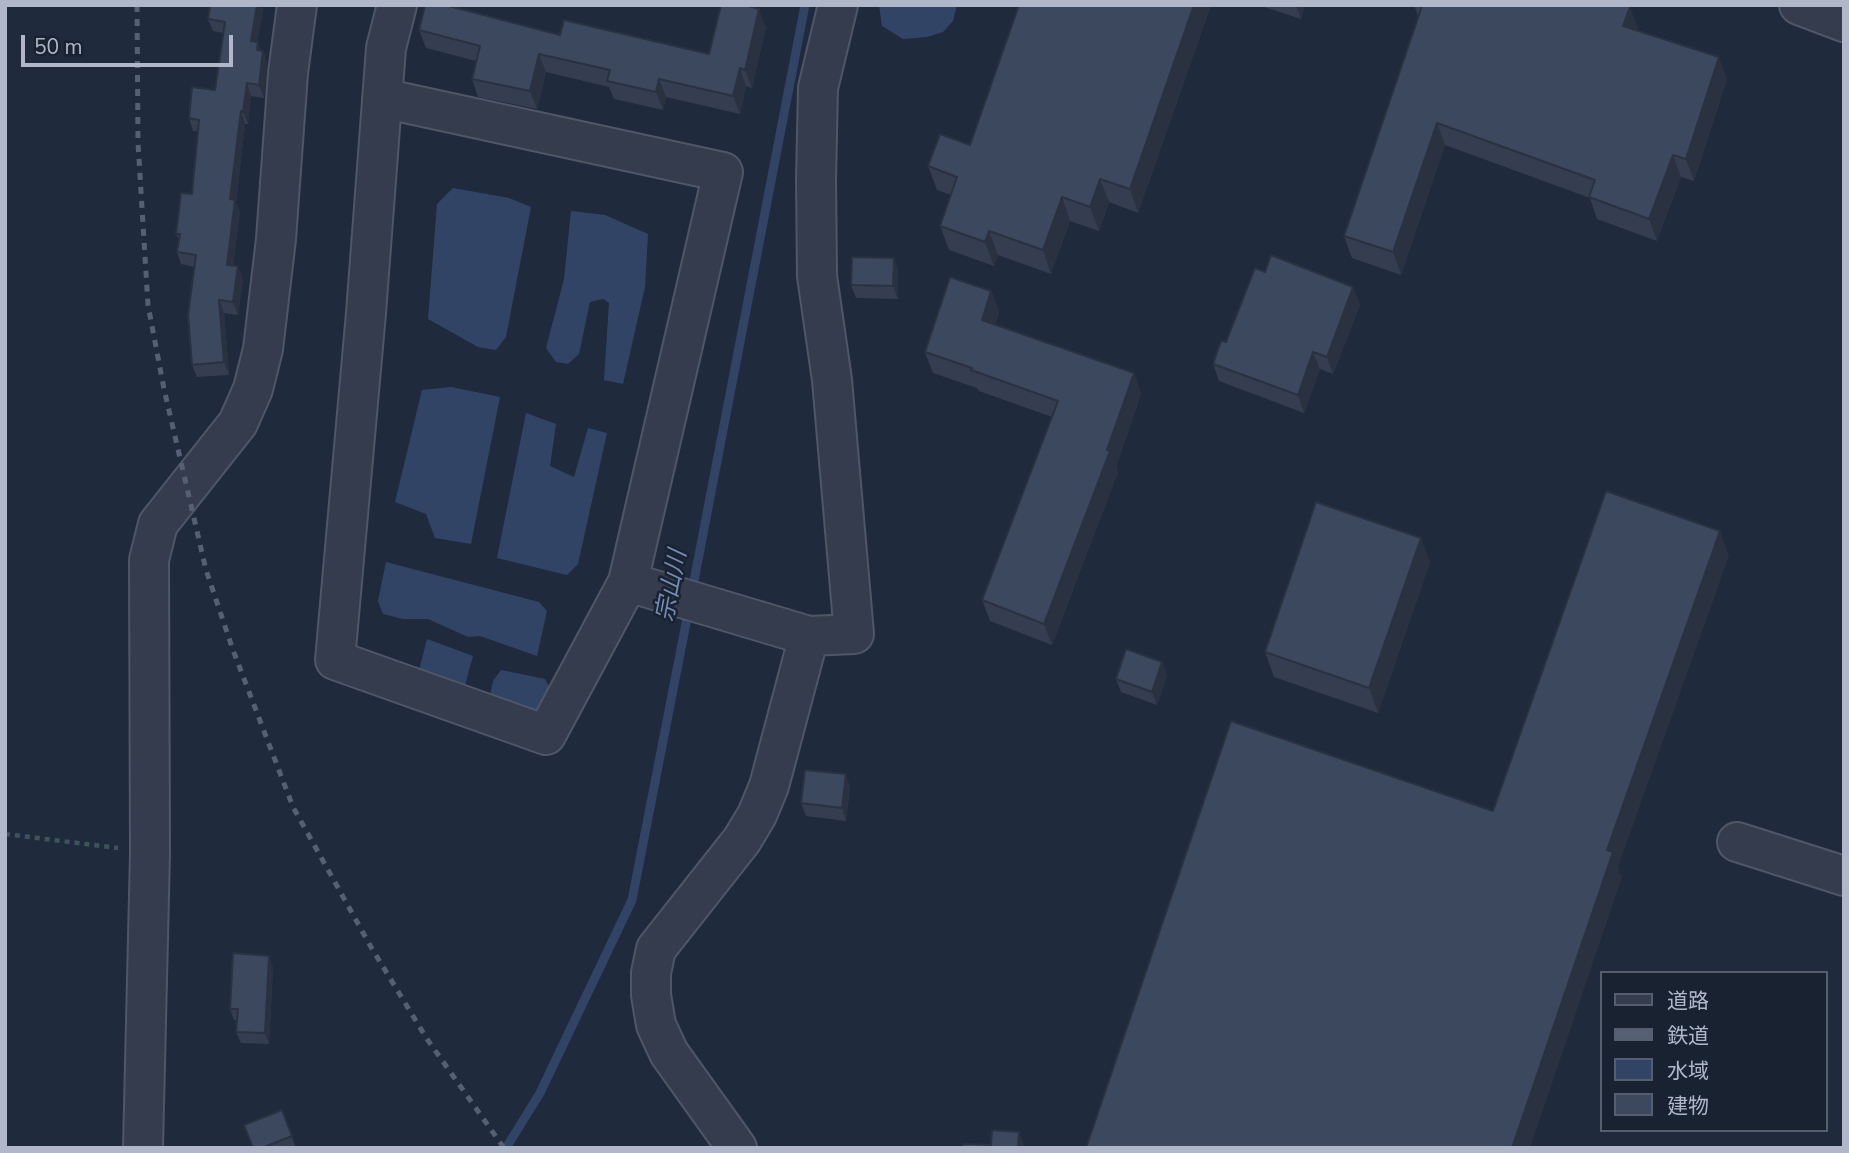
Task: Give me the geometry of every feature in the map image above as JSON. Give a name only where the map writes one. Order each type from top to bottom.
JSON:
[{"type":"street","points":[[143,1148],[150,853],[149,560],[158,524],[238,423],[253,389],[263,348],[276,239],[288,73],[297,5]]},
{"type":"street","points":[[382,98],[723,172],[628,582],[546,735],[335,660],[386,48],[397,5]]},
{"type":"street","points":[[628,582],[809,636],[854,634],[832,380],[817,276],[818,88],[838,5]]},
{"type":"street","points":[[1804,6],[1844,22]]},
{"type":"street","points":[[737,1148],[669,1053],[656,1025],[651,995],[652,973],[656,949],[742,840],[757,816],[769,786],[809,636]]},
{"type":"street","points":[[1737,842],[1844,876]]},
{"type":"path","points":[[5,834],[150,853]]},
{"type":"water","points":[[879,5],[957,5],[953,21],[943,32],[927,37],[903,39],[882,26]]},
{"type":"water","points":[[453,188],[509,198],[531,207],[506,337],[496,350],[478,347],[428,319],[437,204]]},
{"type":"water","points":[[571,211],[605,215],[648,234],[645,287],[623,384],[604,380],[609,303],[603,299],[590,302],[579,354],[568,364],[556,362],[546,348],[564,279]]},
{"type":"water","points":[[451,387],[500,397],[471,544],[435,538],[426,514],[395,502],[422,390]]},
{"type":"water","points":[[526,413],[556,424],[550,466],[574,477],[588,428],[607,433],[578,564],[567,575],[497,558]]},
{"type":"water","points":[[386,562],[539,602],[547,611],[537,656],[480,636],[468,637],[428,619],[403,619],[383,614],[378,601]]},
{"type":"water","points":[[427,639],[473,656],[463,693],[417,679]]},
{"type":"water","points":[[501,670],[545,679],[549,686],[543,720],[487,710],[493,681]]},
{"type":"building","points":[[210,5],[257,5],[251,41],[258,42],[257,50],[263,51],[259,85],[247,83],[243,112],[241,111],[230,199],[235,200],[227,265],[238,266],[233,302],[219,300],[224,362],[192,365],[188,315],[196,255],[177,252],[180,234],[176,234],[181,193],[192,194],[199,120],[189,118],[192,87],[215,90],[225,22],[208,19]]},
{"type":"building","points":[[425,5],[449,5],[560,35],[564,20],[709,54],[721,5],[745,5],[759,9],[745,70],[740,68],[733,96],[659,79],[656,92],[607,81],[610,70],[539,54],[530,91],[472,79],[480,46],[419,30]]},
{"type":"building","points":[[1019,5],[1194,5],[1130,189],[1100,179],[1090,207],[1062,197],[1043,250],[989,231],[985,242],[940,226],[957,177],[928,166],[940,134],[970,145]]},
{"type":"building","points":[[1420,5],[1627,5],[1630,7],[1623,26],[1719,57],[1686,159],[1673,155],[1649,219],[1589,197],[1595,180],[1437,123],[1393,252],[1344,236],[1422,6]]},
{"type":"building","points":[[1271,255],[1353,287],[1327,357],[1313,352],[1298,395],[1213,364],[1221,341],[1226,342],[1255,268],[1265,272]]},
{"type":"building","points":[[852,257],[894,258],[893,286],[851,285]]},
{"type":"building","points":[[950,277],[991,291],[982,320],[1134,373],[1107,450],[1110,451],[1044,624],[982,600],[1058,401],[925,352]]},
{"type":"building","points":[[1606,491],[1720,531],[1607,850],[1613,852],[1512,1148],[1086,1148],[1231,721],[1493,811]]},
{"type":"building","points":[[1316,502],[1421,538],[1369,688],[1265,652]]},
{"type":"building","points":[[1126,649],[1162,662],[1152,692],[1116,679]]},
{"type":"building","points":[[805,770],[846,774],[842,808],[801,803]]},
{"type":"building","points":[[233,953],[269,956],[265,1033],[236,1032],[238,1009],[230,1009]]},
{"type":"building","points":[[282,1110],[292,1136],[262,1148],[253,1148],[244,1125]]},
{"type":"building","points":[[992,1130],[1019,1132],[1018,1147],[1030,1148],[963,1148],[963,1144],[991,1145]]},
{"type":"waterway","name":"宗山川","points":[[692,591],[805,5]]},
{"type":"waterway","name":"宗山川","points":[[506,1148],[540,1093],[632,900],[689,608]]},
{"type":"railway","points":[[137,5],[138,143],[148,305],[164,389],[206,570],[233,650],[293,807],[371,947],[427,1039],[504,1148]]}]
